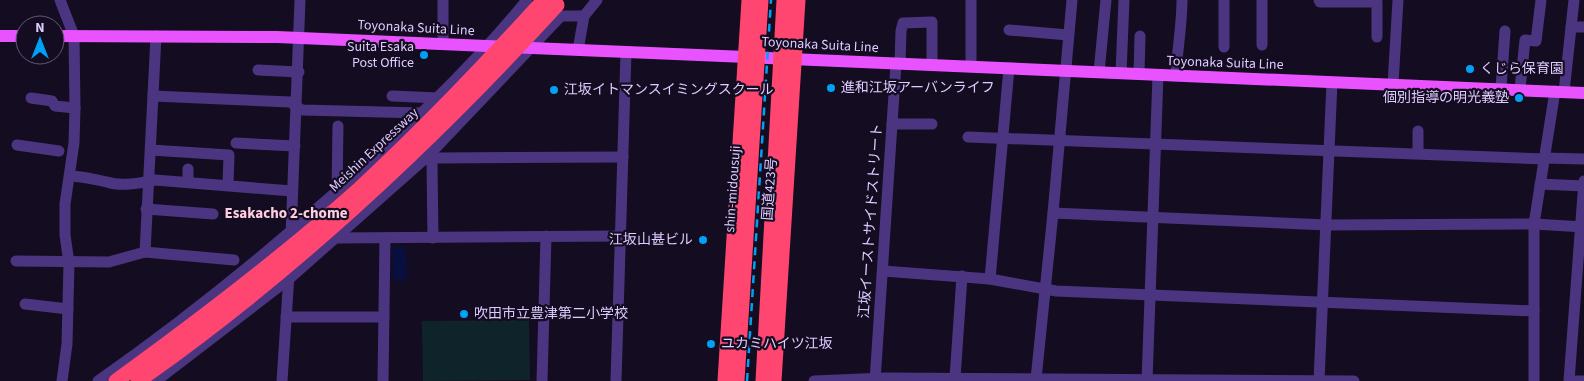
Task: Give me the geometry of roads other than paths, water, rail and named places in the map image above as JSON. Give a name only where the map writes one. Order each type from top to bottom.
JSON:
[{"type":"highway","points":[[725,381],[749,0]]},
{"type":"highway","name":"shin-midousuji","points":[[737,381],[761,0]]},
{"type":"highway","points":[[763,381],[784,0]]},
{"type":"highway","name":"国道423号","points":[[774,381],[796,59],[798,0]]},
{"type":"highway","name":"Meishin Expressway","points":[[116,381],[216,306],[358,189],[553,4]]},
{"type":"highway","name":"Meishin Expressway","points":[[138,381],[263,286],[365,199],[498,70],[553,4]]},
{"type":"main road","points":[[0,36],[15,36]]},
{"type":"main road","name":"Toyonaka Suita Line","points":[[65,36],[300,38],[1584,93]]},
{"type":"street","points":[[60,0],[74,36],[75,108],[71,176],[65,204],[65,235],[69,263],[68,309],[62,381]]},
{"type":"street","points":[[282,381],[292,231],[300,0]]},
{"type":"street","points":[[442,44],[444,0]]},
{"type":"street","points":[[98,381],[163,336],[292,231],[438,98],[489,46],[527,0]]},
{"type":"street","points":[[578,50],[584,16],[597,0]]},
{"type":"street","points":[[971,0],[971,67]]},
{"type":"street","points":[[1036,379],[1072,0]]},
{"type":"street","points":[[1099,72],[1106,0]]},
{"type":"street","points":[[1120,73],[1124,0]]},
{"type":"street","points":[[1176,76],[1177,48],[1181,35],[1182,0]]},
{"type":"street","points":[[1224,0],[1224,47]]},
{"type":"street","points":[[1262,0],[1262,45]]},
{"type":"street","points":[[1319,0],[1320,2],[1377,2],[1377,37]]},
{"type":"street","points":[[1393,84],[1398,0]]},
{"type":"street","points":[[1520,89],[1525,40],[1536,41],[1541,0]]},
{"type":"street","points":[[156,381],[289,279],[428,156],[531,48],[553,4],[584,16]]},
{"type":"street","points":[[1534,381],[1534,224],[1544,159],[1577,4]]},
{"type":"street","name":"江坂イーストサイドストリート","points":[[875,380],[892,124],[903,22],[932,22],[932,65]]},
{"type":"street","points":[[1571,27],[1584,27]]},
{"type":"street","points":[[1009,30],[1027,28],[1068,35]]},
{"type":"street","points":[[1501,88],[1505,31]]},
{"type":"street","points":[[144,252],[156,36]]},
{"type":"street","points":[[1139,74],[1140,36]]},
{"type":"street","points":[[616,381],[626,52]]},
{"type":"street","points":[[990,279],[1009,68]]},
{"type":"street","points":[[258,70],[299,72]]},
{"type":"street","points":[[1147,380],[1158,75]]},
{"type":"street","points":[[1319,381],[1328,225],[1332,82]]},
{"type":"street","points":[[153,96],[290,102],[302,110],[422,113]]},
{"type":"street","points":[[392,96],[438,98]]},
{"type":"street","points":[[32,98],[52,101],[55,106],[75,108]]},
{"type":"street","points":[[892,124],[932,124]]},
{"type":"street","points":[[337,191],[338,126]]},
{"type":"street","points":[[1418,131],[1418,153]]},
{"type":"street","points":[[968,137],[1155,143],[1330,152],[1584,159]]},
{"type":"street","points":[[236,143],[295,146]]},
{"type":"street","points":[[17,145],[59,151]]},
{"type":"street","points":[[151,150],[229,155],[228,185]]},
{"type":"street","points":[[428,156],[438,158],[623,157]]},
{"type":"street","points":[[428,156],[432,164],[433,238]]},
{"type":"street","points":[[188,168],[188,182]]},
{"type":"street","points":[[71,176],[98,178],[107,183],[188,182],[292,191]]},
{"type":"street","points":[[1569,381],[1584,181]]},
{"type":"street","points":[[1540,184],[1584,186]]},
{"type":"street","points":[[146,209],[213,214]]},
{"type":"street","points":[[1053,212],[1328,225],[1534,224],[1581,227]]},
{"type":"street","points":[[542,381],[546,236]]},
{"type":"street","points":[[335,238],[621,236]]},
{"type":"street","points":[[383,381],[384,238]]},
{"type":"street","points":[[16,262],[109,262],[144,252],[234,260]]},
{"type":"street","points":[[883,271],[990,279],[1046,289],[1323,303],[1534,311]]},
{"type":"street","points":[[955,378],[962,276]]},
{"type":"street","points":[[25,304],[68,309]]},
{"type":"street","points":[[286,317],[384,317]]},
{"type":"street","points":[[814,381],[955,378],[972,380],[1354,381]]},
{"type":"street","points":[[1576,381],[1584,380]]},
{"type":"railway","points":[[747,381],[771,0]]},
{"type":"place","name":"Suita Esaka Post Office","points":[[424,55]]},
{"type":"place","name":"くじら保育園","points":[[1470,69]]},
{"type":"place","name":"進和江坂アーバンライフ","points":[[831,88]]},
{"type":"place","name":"江坂イトマンスイミングスクール","points":[[554,90]]},
{"type":"place","name":"個別指導の明光義塾","points":[[1519,98]]},
{"type":"place","name":"江坂山甚ビル","points":[[703,240]]},
{"type":"place","name":"吹田市立豊津第二小学校","points":[[464,314]]},
{"type":"place","name":"ユカミハイツ江坂","points":[[711,344]]},
{"type":"district","name":"Esakacho 2-chome","points":[[286,213]]}]
